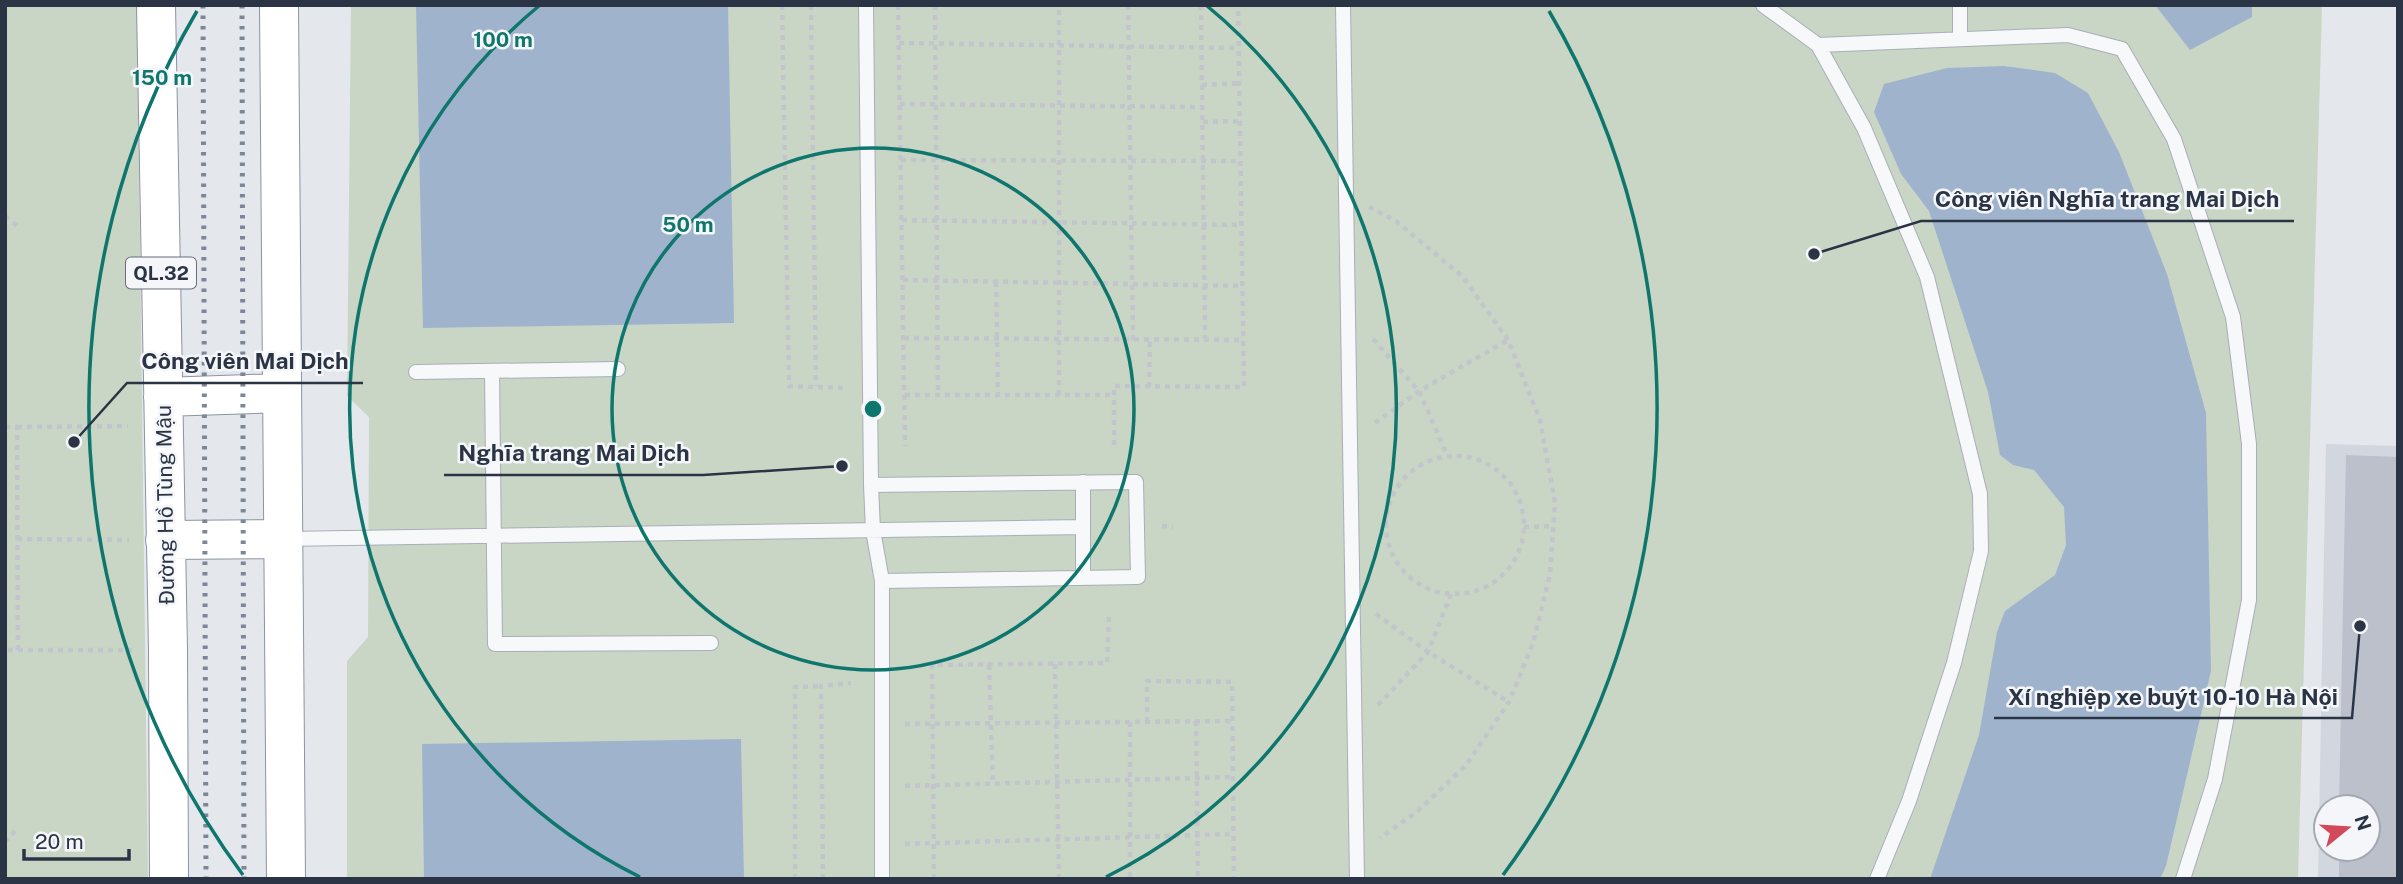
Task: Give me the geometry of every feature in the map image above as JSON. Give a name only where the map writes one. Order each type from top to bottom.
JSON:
[{"type":"highway","name":"Đường Hồ Tùng Mậu","points":[[156,5],[168,650],[169,879]]},
{"type":"highway","points":[[279,5],[286,879]]},
{"type":"highway","points":[[164,411],[282,393]]},
{"type":"highway","points":[[165,540],[282,539]]},
{"type":"lane","points":[[866,5],[871,485],[873,530],[881,581],[882,879]]},
{"type":"lane","points":[[1343,5],[1357,879]]},
{"type":"lane","points":[[1763,5],[1818,45],[1864,128],[1927,277],[1980,494],[1981,551],[1954,663],[1909,802],[1877,879]]},
{"type":"lane","points":[[1960,5],[1960,39]]},
{"type":"lane","points":[[1818,45],[2068,35],[2122,49],[2174,139],[2233,317],[2249,444],[2249,600],[2215,779],[2183,879]]},
{"type":"lane","points":[[416,372],[618,369]]},
{"type":"lane","points":[[492,371],[495,644],[711,643]]},
{"type":"lane","points":[[1083,482],[1083,578]]},
{"type":"lane","points":[[871,485],[1136,482],[1138,577],[881,581]]},
{"type":"lane","points":[[282,539],[1083,527]]},
{"type":"path","points":[[782,5],[789,386],[845,388]]},
{"type":"path","points":[[811,5],[816,386]]},
{"type":"path","points":[[898,5],[905,446]]},
{"type":"path","points":[[935,5],[938,395]]},
{"type":"path","points":[[1059,5],[1059,395]]},
{"type":"path","points":[[1128,5],[1133,340]]},
{"type":"path","points":[[1201,5],[1205,339]]},
{"type":"path","points":[[1114,445],[1114,386],[1244,387],[1238,5]]},
{"type":"path","points":[[899,44],[1239,48]]},
{"type":"path","points":[[1202,85],[1240,83]]},
{"type":"path","points":[[900,104],[1202,107]]},
{"type":"path","points":[[1203,122],[1240,121]]},
{"type":"path","points":[[901,160],[1241,161]]},
{"type":"path","points":[[1347,195],[1396,220],[1463,277],[1508,340],[1540,421],[1555,503],[1550,574],[1533,643],[1509,702],[1466,765],[1418,811],[1357,855]]},
{"type":"path","points":[[5,216],[17,226]]},
{"type":"path","points":[[902,220],[1242,225]]},
{"type":"path","points":[[903,280],[1243,286]]},
{"type":"path","points":[[996,282],[998,395]]},
{"type":"path","points":[[1349,312],[1419,391],[1447,455]]},
{"type":"path","points":[[904,338],[1244,340]]},
{"type":"path","points":[[1149,387],[1150,340]]},
{"type":"path","points":[[1351,440],[1419,391],[1508,340]]},
{"type":"path","points":[[905,395],[1114,395]]},
{"type":"path","points":[[5,427],[164,411]]},
{"type":"path","points":[[17,427],[18,650]]},
{"type":"path","points":[[1447,455],[1471,457],[1493,466],[1510,482],[1521,503],[1524,527],[1520,550],[1508,570],[1489,586],[1468,594],[1444,594],[1422,586],[1404,573],[1392,554],[1385,533],[1386,511],[1394,490],[1408,473],[1426,461],[1447,455]]},
{"type":"path","points":[[1524,527],[1553,526]]},
{"type":"path","points":[[18,540],[165,540]]},
{"type":"path","points":[[1355,730],[1427,652],[1451,594]]},
{"type":"path","points":[[1353,597],[1427,652],[1509,702]]},
{"type":"path","points":[[934,879],[932,665],[1107,663],[1110,616]]},
{"type":"path","points":[[5,650],[168,650]]},
{"type":"path","points":[[1055,664],[1059,879]]},
{"type":"path","points":[[989,665],[993,783]]},
{"type":"path","points":[[1147,722],[1147,681],[1232,682],[1234,879]]},
{"type":"path","points":[[795,879],[795,687],[851,683]]},
{"type":"path","points":[[821,686],[822,879]]},
{"type":"path","points":[[1196,721],[1198,879]]},
{"type":"path","points":[[905,724],[1232,721]]},
{"type":"path","points":[[1130,722],[1130,879]]},
{"type":"path","points":[[905,786],[1233,777]]},
{"type":"path","points":[[5,842],[16,830]]},
{"type":"path","points":[[905,844],[1232,834]]},
{"type":"shaded area","points":[[2326,444],[2398,446],[2398,879],[2318,879],[2318,863],[2382,863],[2382,793],[2320,793]]},
{"type":"green space","points":[[5,5],[137,5],[148,879],[5,879]]},
{"type":"green space","points":[[351,5],[2322,5],[2298,879],[347,879],[347,661],[368,637],[369,417],[347,396]]},
{"type":"water","points":[[416,5],[728,5],[734,323],[423,328]]},
{"type":"water","points":[[2155,5],[2252,5],[2252,17],[2190,50]]},
{"type":"water","points":[[2004,66],[2055,73],[2088,93],[2119,152],[2167,274],[2206,413],[2211,671],[2166,866],[2160,879],[1930,879],[1979,735],[1997,632],[2005,611],[2055,575],[2066,545],[2064,507],[2034,470],[2013,465],[2000,455],[1988,392],[1929,211],[1901,174],[1874,112],[1884,84],[1947,68]]},
{"type":"water","points":[[741,739],[744,879],[424,879],[422,744]]},
{"type":"building","points":[[2346,455],[2398,457],[2398,879],[2339,879],[2339,863],[2382,863],[2382,793],[2339,793]]},
{"type":"railway","points":[[203,5],[206,879]]},
{"type":"railway","points":[[242,5],[244,879]]},
{"type":"place","name":"Công viên Nghĩa trang Mai Dịch","points":[[1814,254]]},
{"type":"place","name":"Công viên Mai Dịch","points":[[74,442]]},
{"type":"place","name":"Nghĩa trang Mai Dịch","points":[[842,466]]},
{"type":"place","name":"Xí nghiệp xe buýt 10-10 Hà Nội","points":[[2360,626]]}]
